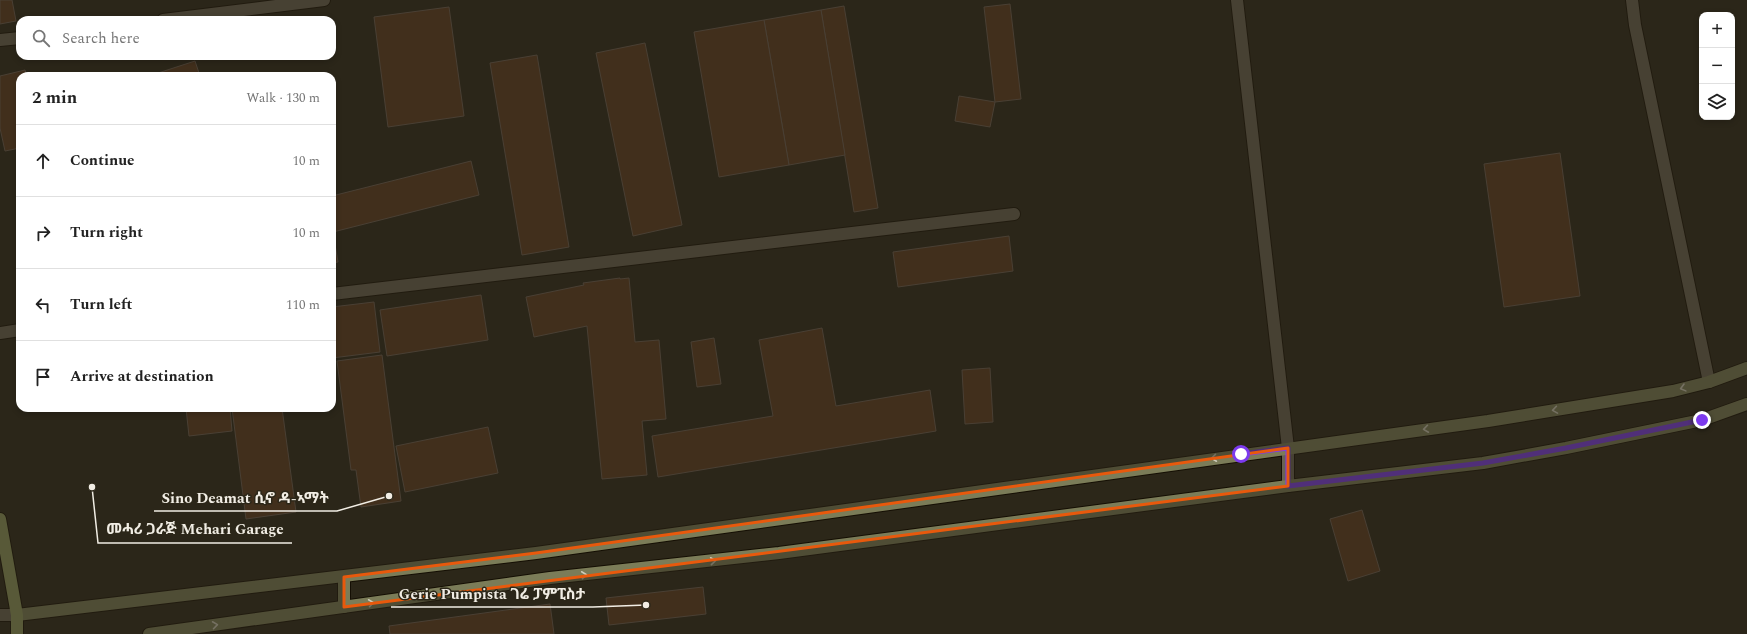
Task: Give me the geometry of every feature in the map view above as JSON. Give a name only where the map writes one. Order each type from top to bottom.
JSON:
[{"type":"main road","points":[[0,519],[17,615],[17,634]]},
{"type":"street","points":[[195,16],[324,0]]},
{"type":"street","points":[[1237,0],[1288,448],[1288,486]]},
{"type":"street","points":[[1633,1],[1635,25],[1709,382]]},
{"type":"street","points":[[0,40],[16,38]]},
{"type":"street","points":[[336,294],[1014,214]]},
{"type":"street","points":[[0,333],[16,331]]},
{"type":"street","points":[[0,615],[17,615],[536,553],[1488,421],[1673,391],[1709,382],[1747,368]]},
{"type":"street","points":[[149,634],[550,578],[779,553],[1288,486],[1483,463],[1566,448],[1702,420],[1747,404]]},
{"type":"street","points":[[344,577],[344,607]]},
{"type":"highlighted area","points":[[1288,448],[1288,486],[344,607],[344,577],[536,553]]},
{"type":"building","points":[[0,0],[12,0],[16,21],[0,24]]},
{"type":"building","points":[[1010,4],[1021,99],[995,102],[984,7]]},
{"type":"building","points":[[844,6],[878,208],[854,212],[821,10]]},
{"type":"building","points":[[449,7],[464,116],[388,127],[374,17]]},
{"type":"building","points":[[821,10],[845,155],[789,165],[764,20]]},
{"type":"building","points":[[764,20],[789,165],[719,177],[694,32]]},
{"type":"building","points":[[645,43],[682,225],[633,236],[596,53]]},
{"type":"building","points":[[537,55],[569,247],[522,255],[490,63]]},
{"type":"building","points":[[195,61],[199,72],[161,72]]},
{"type":"building","points":[[16,72],[16,149],[5,151],[0,128],[0,76]]},
{"type":"building","points":[[959,96],[995,102],[990,127],[955,121]]},
{"type":"building","points":[[1560,153],[1580,296],[1504,307],[1484,164]]},
{"type":"building","points":[[471,161],[479,195],[336,231],[336,195]]},
{"type":"building","points":[[1009,236],[1013,271],[898,287],[893,252]]},
{"type":"building","points":[[336,250],[338,262],[336,262]]},
{"type":"building","points":[[629,278],[635,342],[659,340],[666,419],[642,421],[647,475],[602,479],[587,326],[534,337],[526,297],[584,285],[583,283]]},
{"type":"building","points":[[481,295],[488,340],[387,356],[380,310]]},
{"type":"building","points":[[374,302],[380,352],[336,358],[336,307]]},
{"type":"building","points":[[822,328],[836,406],[930,390],[936,431],[658,477],[652,436],[773,416],[759,340]]},
{"type":"building","points":[[714,338],[721,384],[697,387],[691,342]]},
{"type":"building","points":[[382,355],[401,501],[361,507],[356,470],[351,470],[337,361]]},
{"type":"building","points":[[990,368],[993,422],[965,424],[962,370]]},
{"type":"building","points":[[186,412],[230,412],[232,431],[189,436]]},
{"type":"building","points":[[233,412],[283,412],[296,512],[246,519]]},
{"type":"building","points":[[488,427],[498,473],[405,492],[396,446]]},
{"type":"building","points":[[1362,510],[1380,571],[1348,581],[1330,519]]},
{"type":"building","points":[[703,587],[706,614],[609,625],[606,598]]},
{"type":"building","points":[[550,604],[554,634],[390,634],[389,626]]},
{"type":"place","name":"መሓሪ ጋራጅ Mehari Garage","points":[[92,487]]},
{"type":"place","name":"Sino Deamat ሲኖ ዳ-ኣማት","points":[[389,496]]},
{"type":"place","name":"Gerie Pumpista ገሬ ፓምፒስታ","points":[[646,605]]},
{"type":"route","points":[[1241,454],[1288,448],[1288,486],[1483,463],[1566,448],[1702,420]]}]
